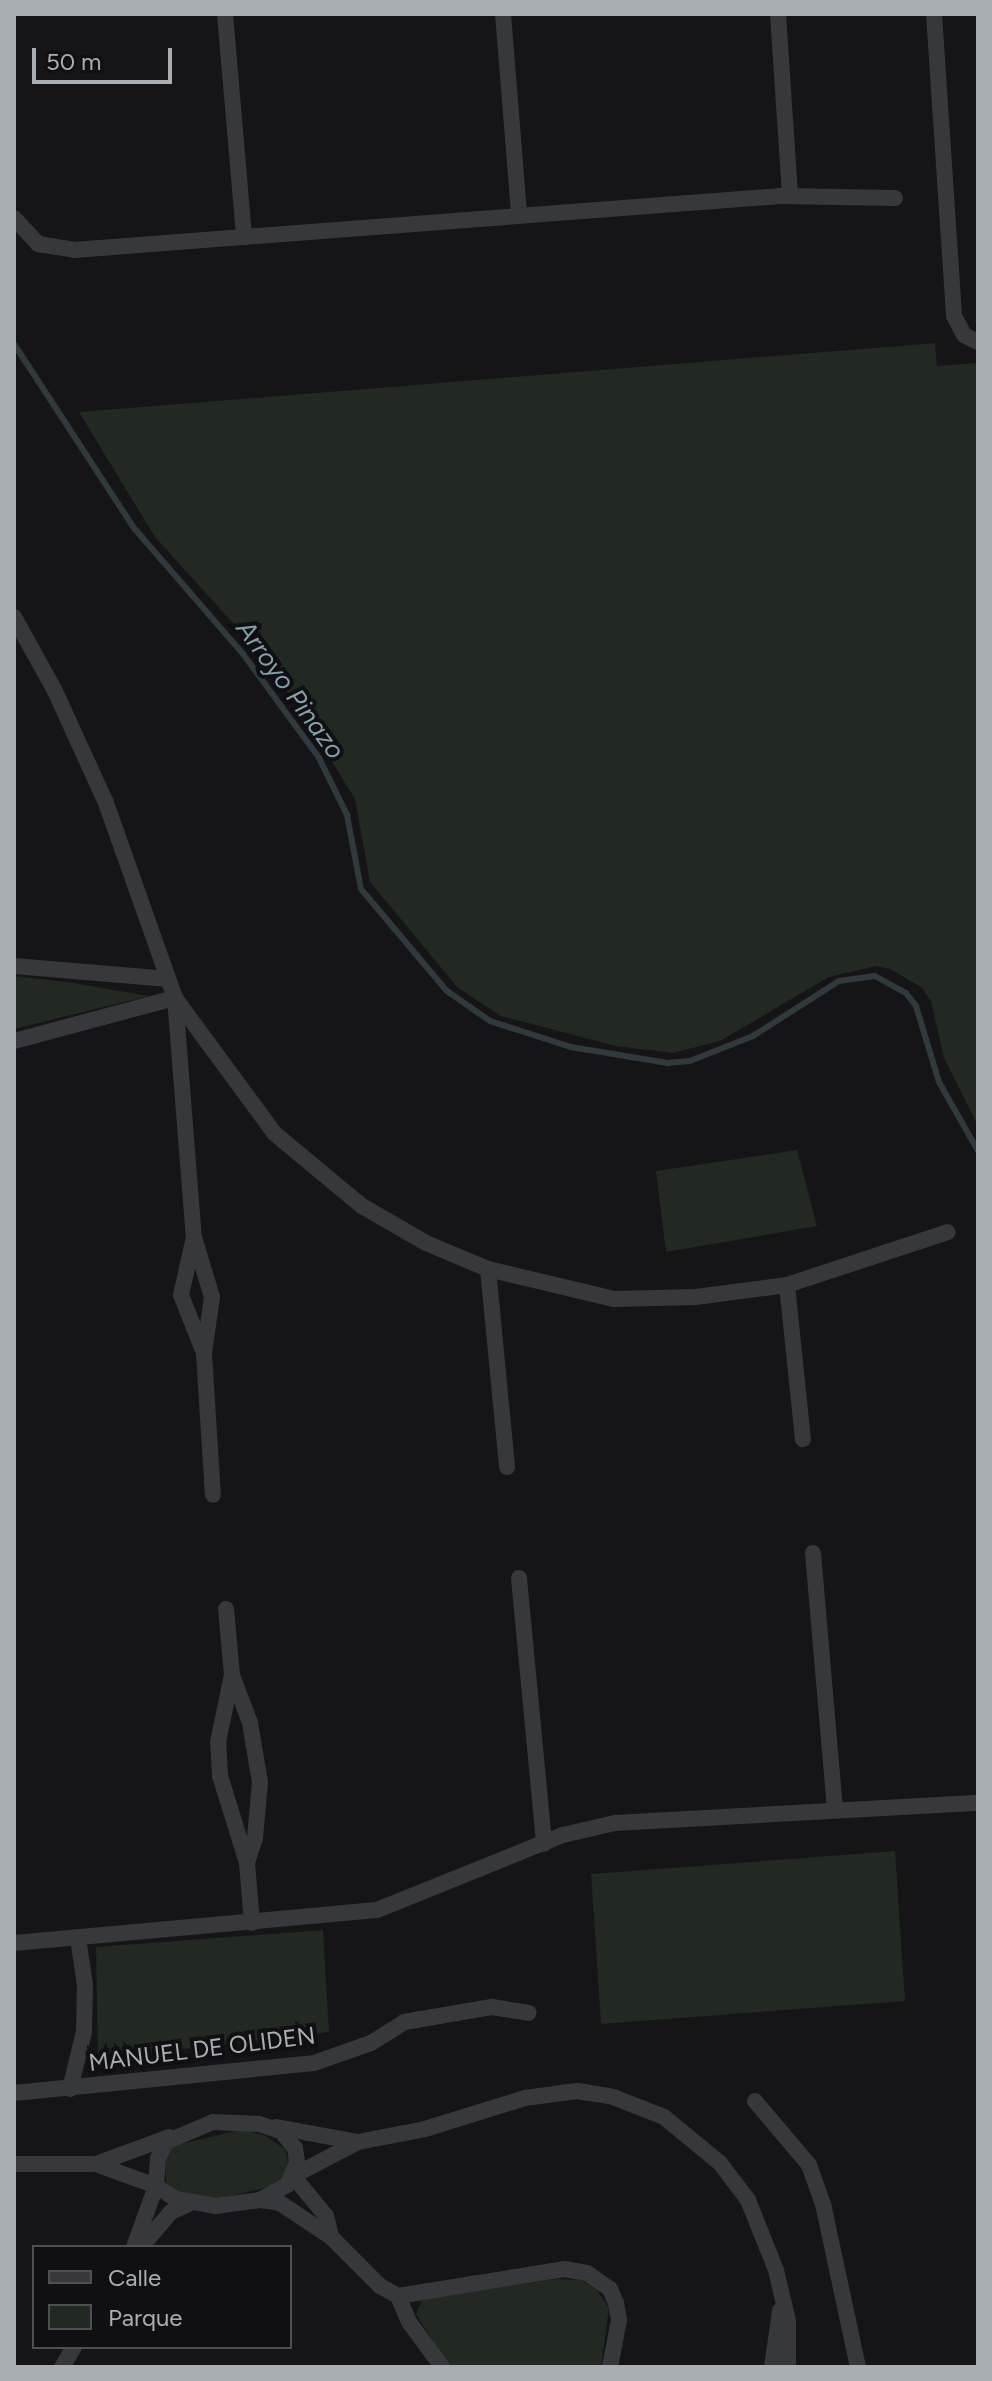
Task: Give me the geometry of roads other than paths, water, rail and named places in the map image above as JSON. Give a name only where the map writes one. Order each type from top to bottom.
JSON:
[{"type":"street","points":[[225,14],[244,237]]},
{"type":"street","points":[[503,14],[519,215]]},
{"type":"street","points":[[778,14],[790,196]]},
{"type":"street","points":[[934,14],[954,316],[957,328],[978,342]]},
{"type":"street","points":[[14,218],[28,238],[51,248],[244,237],[790,196],[895,198]]},
{"type":"street","points":[[14,617],[55,691],[106,803],[175,998],[247,1100],[299,1158],[398,1228],[488,1269],[614,1299],[696,1297],[787,1285],[948,1232]]},
{"type":"street","points":[[14,966],[168,979]]},
{"type":"street","points":[[14,1041],[175,998]]},
{"type":"street","points":[[175,998],[194,1237],[212,1297],[204,1353],[213,1495]]},
{"type":"street","points":[[194,1237],[181,1295],[204,1353]]},
{"type":"street","points":[[488,1269],[507,1467]]},
{"type":"street","points":[[787,1285],[803,1439]]},
{"type":"street","points":[[813,1553],[835,1808]]},
{"type":"street","points":[[519,1578],[544,1844]]},
{"type":"street","points":[[226,1609],[232,1675],[250,1723],[260,1782],[255,1838],[247,1863]]},
{"type":"street","points":[[232,1675],[218,1742],[220,1776],[247,1863],[252,1923]]},
{"type":"street","points":[[14,1943],[377,1910],[544,1844],[615,1823],[835,1808],[978,1803]]},
{"type":"street","points":[[70,2089],[84,2032],[85,1985],[78,1938]]},
{"type":"street","name":"MANUEL DE OLIDEN","points":[[14,2093],[314,2063],[371,2043],[404,2022],[492,2007],[529,2013]]},
{"type":"street","points":[[260,2200],[293,2176],[358,2142],[553,2093],[594,2093],[638,2105],[683,2129],[734,2180],[758,2222],[788,2321],[788,2367]]},
{"type":"street","points":[[755,2101],[809,2165],[823,2204],[858,2367]]},
{"type":"street","points":[[96,2164],[213,2122],[273,2127],[358,2142]]},
{"type":"street","points":[[273,2127],[295,2148],[293,2176],[326,2216],[331,2237]]},
{"type":"street","points":[[135,2245],[156,2186],[160,2150],[175,2135]]},
{"type":"street","points":[[14,2164],[96,2164],[156,2186],[190,2203],[216,2206],[260,2200],[280,2203],[331,2237],[380,2286],[398,2296],[409,2322],[442,2367]]},
{"type":"street","points":[[143,2245],[171,2212],[190,2203]]},
{"type":"street","points":[[398,2296],[564,2269],[587,2273],[610,2289],[616,2303],[619,2320],[610,2367]]},
{"type":"street","points":[[772,2367],[781,2297]]},
{"type":"street","points":[[62,2367],[73,2349]]},
{"type":"waterway","name":"Arroyo Pinazo","points":[[14,344],[134,528],[243,654],[319,758],[347,815],[361,889],[447,991],[490,1021],[571,1047],[668,1063],[690,1061],[753,1036],[839,981],[875,976],[906,993],[916,1006],[939,1082],[978,1151]]}]
